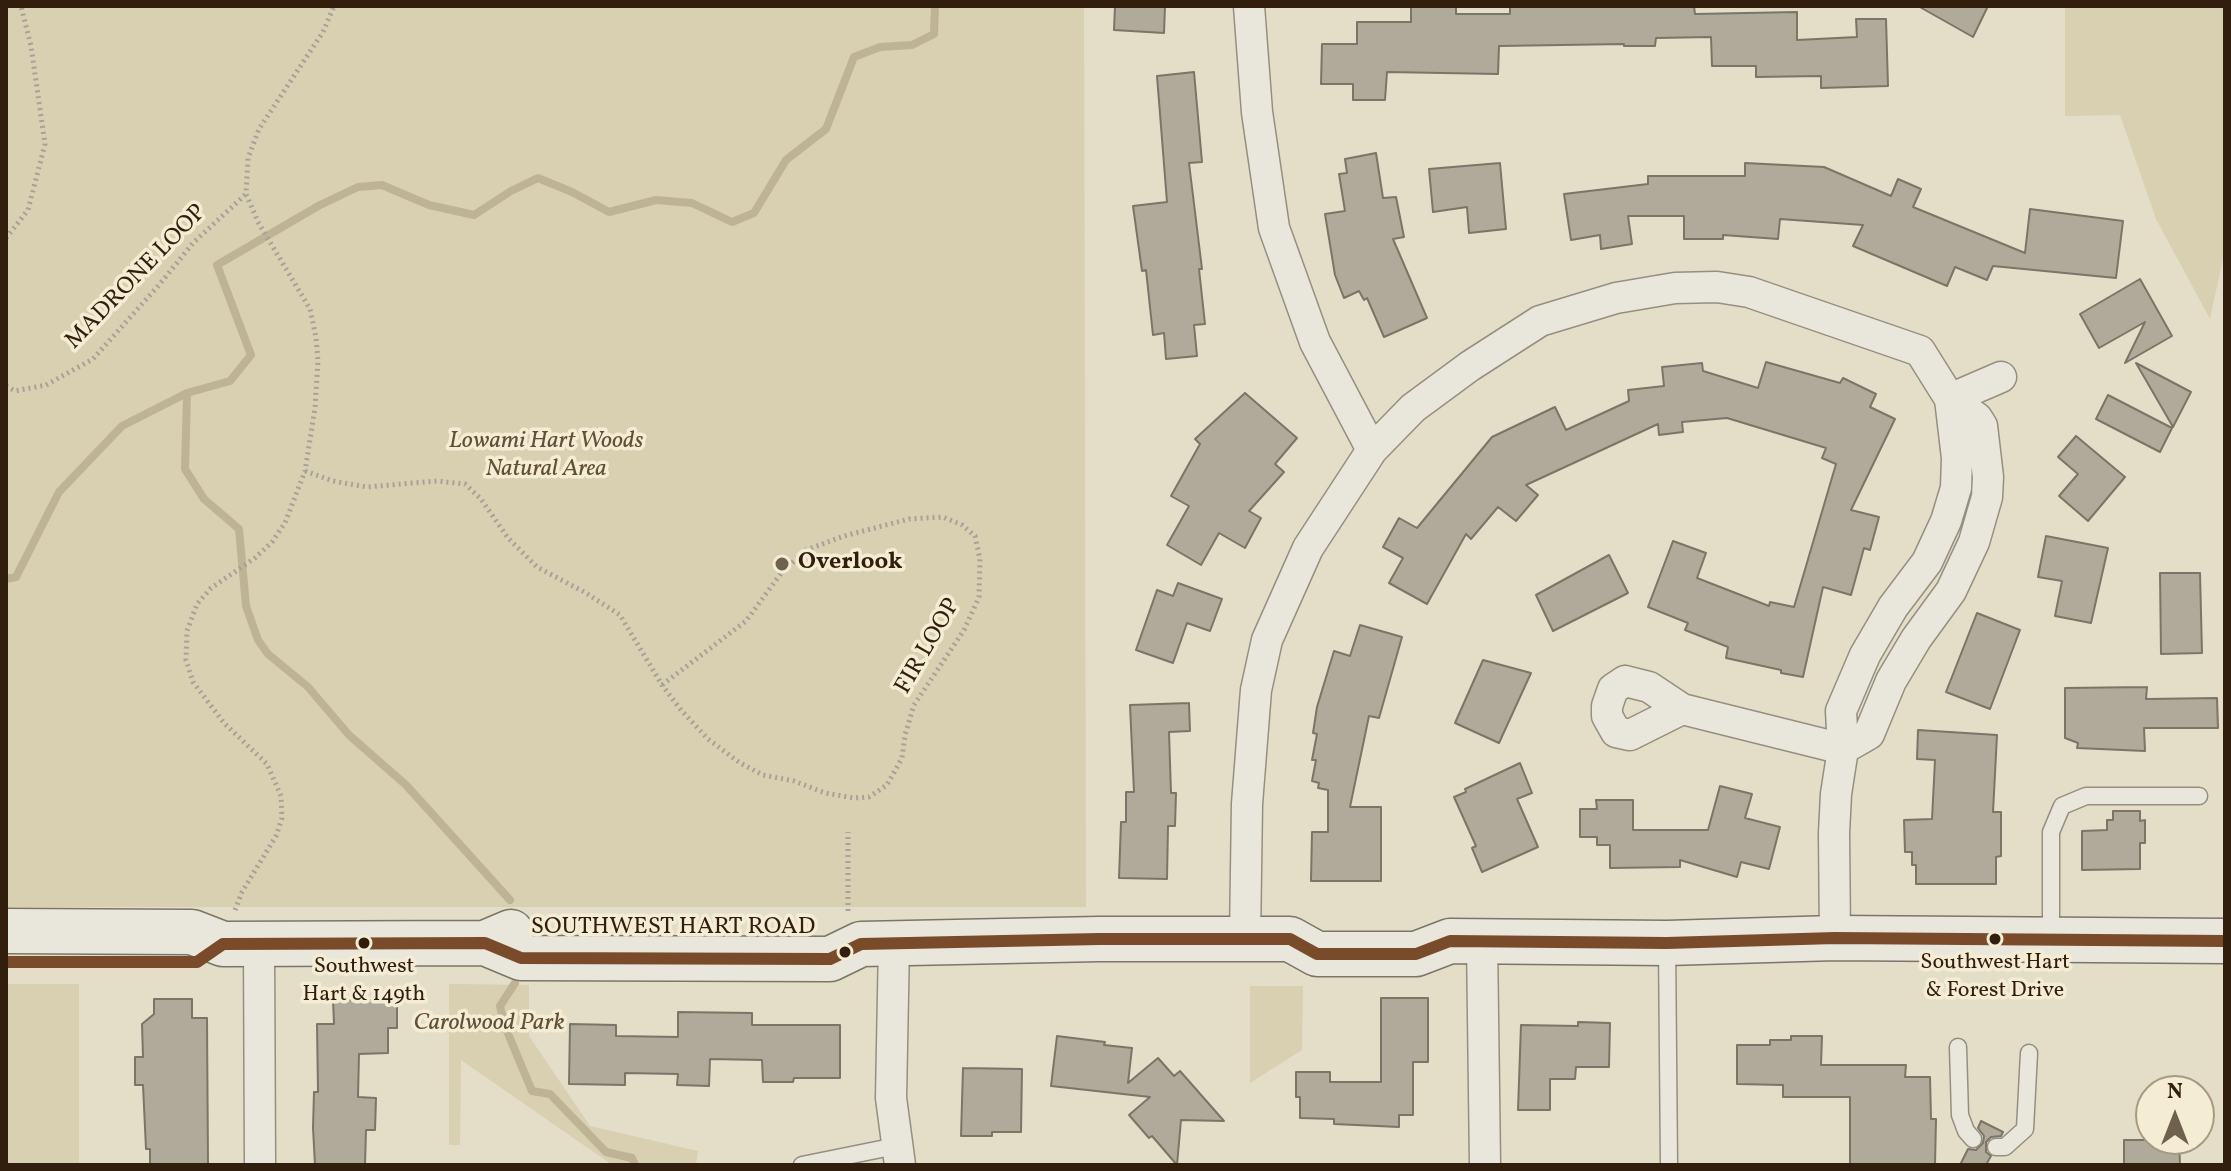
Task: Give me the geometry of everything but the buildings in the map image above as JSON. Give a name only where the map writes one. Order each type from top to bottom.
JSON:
[{"type":"main road","name":"SOUTHWEST HART ROAD","points":[[6,931],[192,932],[241,944],[485,943],[521,958],[830,959],[868,942],[1245,938],[1290,939],[1317,954],[1416,954],[1466,941],[1667,943],[1835,938],[2225,941]]},
{"type":"main road","name":"SOUTHWEST HART ROAD","points":[[6,962],[197,962],[241,944]]},
{"type":"street","points":[[1249,6],[1257,112],[1274,228],[1315,342],[1372,450]]},
{"type":"street","points":[[1245,938],[1250,734],[1267,640],[1308,548],[1372,450],[1413,408],[1470,366],[1540,321],[1616,298],[1675,288],[1717,287],[1749,292],[1920,351],[1950,399],[1956,488],[1946,521],[1927,562],[1893,607],[1865,655],[1841,711],[1843,749],[1834,833],[1835,938]]},
{"type":"street","points":[[1950,399],[2001,377]]},
{"type":"street","points":[[1682,709],[1843,749]]},
{"type":"street","points":[[1466,941],[1485,1165]]},
{"type":"street","points":[[868,942],[898,1156]]},
{"type":"street","points":[[241,944],[260,1165]]},
{"type":"lane","points":[[2051,940],[2051,832],[2062,806],[2086,796],[2199,796]]},
{"type":"lane","points":[[1667,943],[1669,1165]]},
{"type":"lane","points":[[1958,1047],[1960,1115],[1973,1139]]},
{"type":"lane","points":[[1996,1147],[2005,1147],[2025,1129],[2029,1053]]},
{"type":"lane","points":[[802,1165],[898,1156]]},
{"type":"path","points":[[6,238],[28,210],[45,144],[31,46],[21,6]]},
{"type":"path","points":[[241,944],[242,892],[268,853],[282,818],[281,796],[267,764],[224,723],[193,682],[186,660],[187,631],[197,604],[225,577],[255,558],[272,542],[285,523],[305,471],[315,408],[318,361],[310,309],[258,222],[246,194],[248,158],[259,129],[323,32],[334,6]]},
{"type":"path","name":"MADRONE LOOP","points":[[6,386],[15,391],[46,385],[93,359],[193,243],[246,194]]},
{"type":"path","name":"FIR LOOP","points":[[305,471],[333,481],[367,487],[437,481],[465,484],[481,499],[508,538],[537,567],[620,615],[662,685],[708,739],[740,763],[763,775],[794,781],[825,793],[862,799],[880,792],[895,774],[902,758],[914,705],[964,630],[979,597],[980,559],[975,536],[962,525],[943,517],[909,519],[844,536],[806,550],[782,572],[746,621],[662,685]]},
{"type":"path","points":[[848,832],[868,942]]},
{"type":"green space","name":"Lowami Hart Woods Natural Area","points":[[6,6],[1084,6],[1086,907],[6,907]]},
{"type":"green space","points":[[2065,6],[2225,6],[2225,249],[2210,319],[2156,219],[2120,115],[2065,116]]},
{"type":"green space","points":[[6,984],[79,984],[79,1165],[6,1165]]},
{"type":"green space","name":"Carolwood Park","points":[[449,984],[529,985],[529,1036],[590,1126],[698,1151],[696,1164],[611,1164],[461,1060],[460,1145],[449,1145]]},
{"type":"green space","points":[[1250,986],[1303,986],[1302,1050],[1250,1083]]},
{"type":"waterway","points":[[6,579],[16,577],[59,492],[122,426],[187,393],[230,381],[251,355],[217,265],[320,205],[358,187],[382,185],[429,205],[474,215],[538,178],[609,212],[656,200],[692,203],[732,222],[754,213],[786,160],[826,129],[854,57],[880,47],[912,45],[934,34],[935,6]]},
{"type":"waterway","points":[[187,393],[185,469],[204,499],[239,529],[246,606],[258,640],[268,654],[308,687],[349,735],[406,785],[510,900]]},
{"type":"waterway","points":[[515,983],[500,1006],[504,1024],[532,1091],[550,1094],[606,1152],[632,1158],[635,1165]]},
{"type":"transit line","points":[[6,962],[197,962],[223,944],[485,943],[521,958],[830,959],[861,944],[1099,939],[1290,939],[1317,954],[1416,954],[1450,941],[1667,943],[1835,938],[2225,941]]},
{"type":"place","name":"Overlook","points":[[782,564]]},
{"type":"place","name":"Southwest Hart & Forest Drive","points":[[1995,939]]},
{"type":"place","name":"Southwest Hart & 149th","points":[[364,943]]}]
